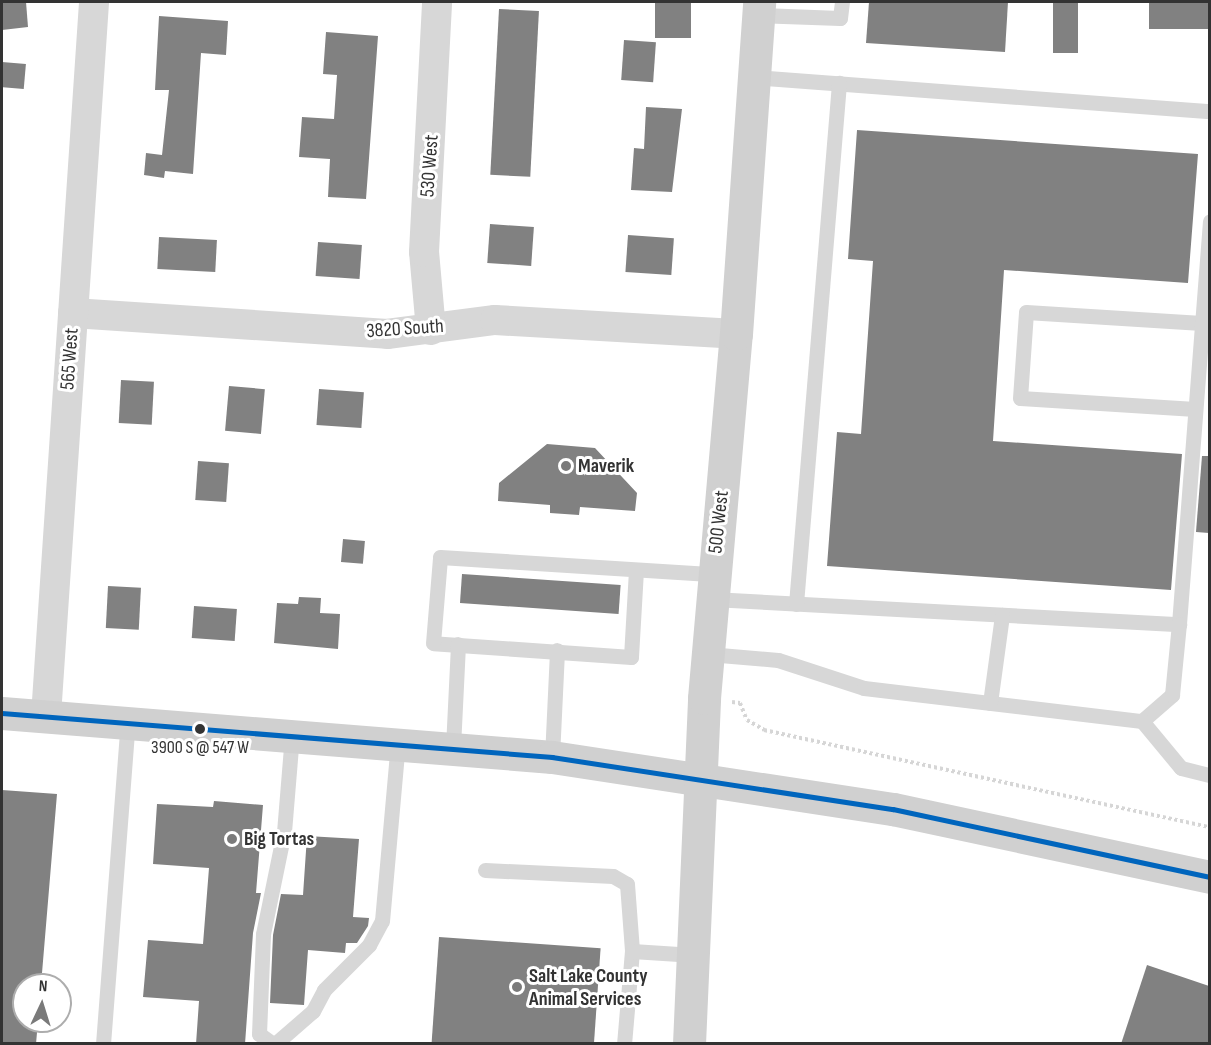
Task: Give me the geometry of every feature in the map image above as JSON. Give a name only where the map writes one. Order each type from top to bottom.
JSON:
[{"type":"main road","name":"500 West","points":[[688,1044],[708,654],[736,334],[758,8]]},
{"type":"main road","points":[[2,713],[398,742],[552,756],[702,777],[893,809],[1209,877]]},
{"type":"street","name":"565 West","points":[[46,717],[94,2]]},
{"type":"street","name":"530 West","points":[[431,330],[424,252],[437,2]]},
{"type":"street","name":"3820 South","points":[[73,313],[358,332],[431,330],[495,320],[736,334]]},
{"type":"lane","points":[[758,8],[840,18],[842,2]]},
{"type":"lane","points":[[753,77],[1209,111]]},
{"type":"lane","points":[[796,604],[839,84]]},
{"type":"lane","points":[[1142,721],[1172,695],[1209,221]]},
{"type":"lane","points":[[1195,409],[1020,398],[1026,312],[1202,323]]},
{"type":"lane","points":[[636,570],[631,657],[558,650],[433,643],[440,557],[636,570],[796,604],[1179,624]]},
{"type":"lane","points":[[990,703],[1002,615]]},
{"type":"lane","points":[[453,747],[458,644]]},
{"type":"lane","points":[[552,756],[558,650]]},
{"type":"lane","points":[[708,654],[778,660],[864,688],[1142,721],[1181,768],[1209,775]]},
{"type":"lane","points":[[103,1044],[128,722]]},
{"type":"lane","points":[[292,734],[284,832],[263,934],[259,1034],[274,1044],[313,1011],[324,990],[369,945],[381,921],[398,742]]},
{"type":"lane","points":[[485,870],[613,876],[627,884],[632,896],[632,951],[624,1044]]},
{"type":"lane","points":[[632,951],[694,955]]},
{"type":"path","points":[[735,702],[752,725],[764,730],[1209,827]]},
{"type":"building","points":[[2,2],[26,2],[28,27],[2,30]]},
{"type":"building","points":[[655,2],[691,2],[691,38],[655,38]]},
{"type":"building","points":[[869,2],[1008,2],[1005,52],[866,43]]},
{"type":"building","points":[[1053,2],[1078,2],[1078,53],[1053,53]]},
{"type":"building","points":[[1149,2],[1209,2],[1209,29],[1149,29]]},
{"type":"building","points":[[499,9],[539,11],[530,177],[490,175]]},
{"type":"building","points":[[159,16],[228,21],[226,55],[201,53],[193,174],[165,171],[164,178],[144,175],[146,153],[162,155],[169,90],[155,90]]},
{"type":"building","points":[[326,32],[378,36],[366,199],[328,197],[330,159],[299,157],[302,117],[334,119],[337,75],[323,74]]},
{"type":"building","points":[[624,40],[656,42],[653,82],[621,80]]},
{"type":"building","points":[[2,62],[26,64],[24,89],[2,87]]},
{"type":"building","points":[[646,107],[682,109],[672,192],[631,190],[634,148],[644,149]]},
{"type":"building","points":[[857,130],[1198,154],[1188,283],[1004,270],[993,441],[1182,454],[1171,590],[827,566],[837,432],[861,434],[873,261],[848,259]]},
{"type":"building","points":[[490,224],[534,227],[531,266],[487,263]]},
{"type":"building","points":[[628,235],[674,238],[671,275],[625,272]]},
{"type":"building","points":[[159,237],[217,240],[215,272],[157,269]]},
{"type":"building","points":[[318,242],[362,245],[360,279],[316,276]]},
{"type":"building","points":[[121,380],[154,382],[152,425],[119,423]]},
{"type":"building","points":[[229,386],[265,389],[261,434],[225,431]]},
{"type":"building","points":[[319,389],[364,392],[361,428],[316,425]]},
{"type":"building","name":"Maverik","points":[[547,444],[595,448],[637,493],[635,511],[580,507],[579,515],[550,513],[550,505],[498,501],[499,483]]},
{"type":"building","points":[[1202,456],[1209,456],[1209,533],[1196,532]]},
{"type":"building","points":[[198,461],[229,463],[226,502],[195,500]]},
{"type":"building","points":[[343,539],[365,541],[363,564],[341,562]]},
{"type":"building","points":[[462,574],[621,585],[619,614],[460,603]]},
{"type":"building","points":[[108,586],[141,588],[139,630],[106,628]]},
{"type":"building","points":[[299,597],[321,598],[320,613],[340,614],[338,649],[274,643],[277,603],[298,604]]},
{"type":"building","points":[[194,606],[237,609],[235,641],[192,638]]},
{"type":"building","points":[[2,790],[57,794],[42,973],[12,973],[12,1033],[37,1033],[36,1044],[2,1044]]},
{"type":"building","points":[[214,801],[263,805],[256,893],[261,893],[253,933],[245,1044],[196,1044],[199,1001],[143,997],[148,940],[203,944],[209,868],[153,864],[157,804],[213,807]]},
{"type":"building","points":[[307,836],[359,839],[353,917],[369,918],[368,926],[357,943],[346,943],[345,953],[308,950],[304,1005],[270,1003],[273,935],[281,894],[303,895]]},
{"type":"building","name":"Salt Lake County Animal Services","points":[[439,937],[601,948],[594,1044],[432,1044]]},
{"type":"building","points":[[1147,965],[1209,986],[1209,1044],[1121,1044]]},
{"type":"transit line","points":[[2,713],[552,757],[893,809],[1210,877]]},
{"type":"place","name":"Maverik","points":[[566,466]]},
{"type":"place","name":"3900 S @ 547 W","points":[[200,729]]},
{"type":"place","name":"Big Tortas","points":[[232,839]]},
{"type":"place","name":"Salt Lake County Animal Services","points":[[517,987]]}]
